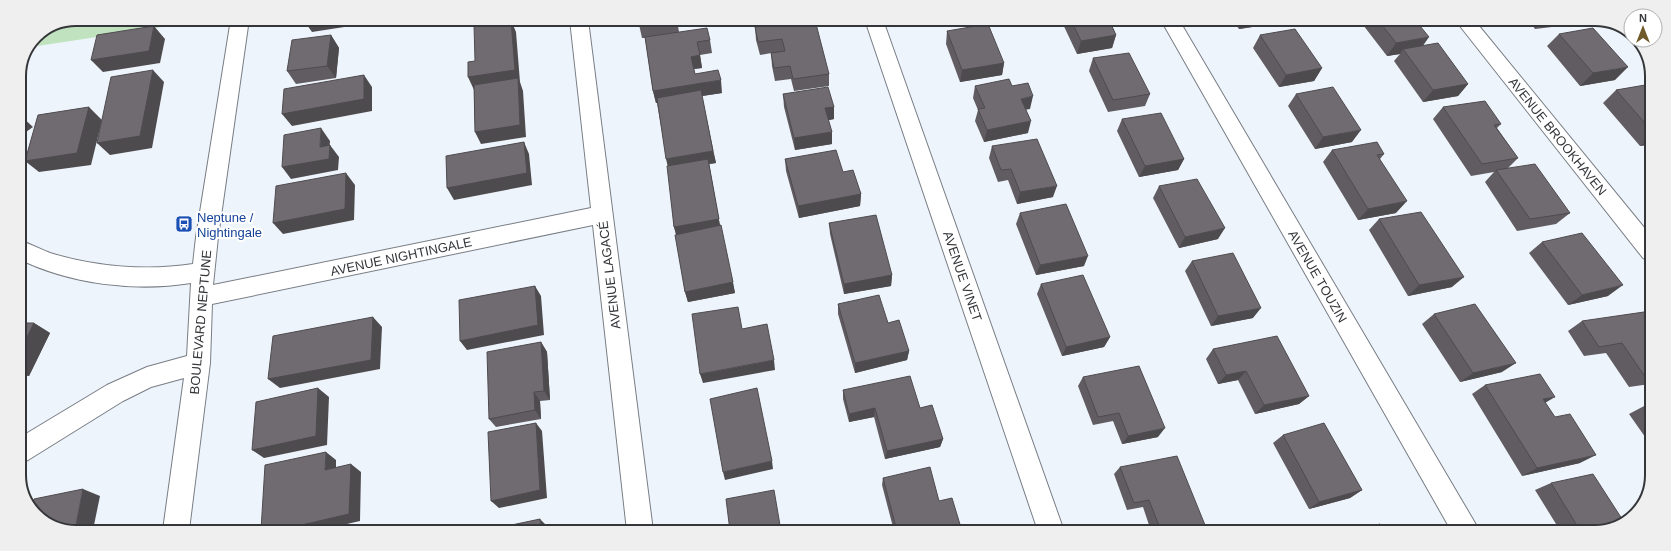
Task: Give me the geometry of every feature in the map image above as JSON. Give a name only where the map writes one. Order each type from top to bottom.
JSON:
[{"type":"street","name":"BOULEVARD NEPTUNE","points":[[177,525],[198,364],[201,297],[204,272],[239,26]]},
{"type":"street","name":"AVENUE LAGACÉ","points":[[580,26],[639,525]]},
{"type":"street","name":"AVENUE VINET","points":[[876,26],[1049,525]]},
{"type":"street","name":"AVENUE TOUZIN","points":[[1173,26],[1462,525]]},
{"type":"street","name":"AVENUE BROOKHAVEN","points":[[1469,26],[1645,245]]},
{"type":"street","name":"AVENUE NIGHTINGALE","points":[[201,297],[602,214]]},
{"type":"street","points":[[26,253],[33,257],[87,272],[144,277],[168,277],[204,272]]},
{"type":"street","points":[[26,448],[115,393],[147,378],[198,364]]},
{"type":"green space","points":[[169,26],[36,46],[48,34],[66,27]]},
{"type":"building","points":[[154,26],[149,51],[91,60],[97,35]]},
{"type":"building","points":[[474,26],[511,26],[515,70],[468,77],[468,62],[475,61]]},
{"type":"building","points":[[817,26],[829,74],[793,79],[790,66],[774,68],[771,53],[785,51],[782,39],[758,42],[755,27]]},
{"type":"building","points":[[976,26],[989,26],[1004,63],[962,70],[947,31]]},
{"type":"building","points":[[1074,26],[1112,26],[1116,35],[1081,41]]},
{"type":"building","points":[[1383,26],[1420,26],[1429,37],[1396,43]]},
{"type":"building","points":[[707,28],[710,40],[697,42],[700,55],[691,57],[695,74],[718,70],[721,80],[653,91],[645,37]]},
{"type":"building","points":[[1593,28],[1628,67],[1593,73],[1559,34]]},
{"type":"building","points":[[1295,29],[1322,68],[1286,75],[1260,35]]},
{"type":"building","points":[[331,35],[327,66],[287,71],[292,40]]},
{"type":"building","points":[[1438,43],[1468,84],[1433,90],[1403,49]]},
{"type":"building","points":[[1129,53],[1150,94],[1113,100],[1093,58]]},
{"type":"building","points":[[153,70],[140,136],[97,143],[111,77]]},
{"type":"building","points":[[364,75],[364,99],[282,114],[284,89]]},
{"type":"building","points":[[518,78],[520,125],[475,132],[474,85]]},
{"type":"building","points":[[1009,79],[1012,86],[1028,83],[1033,96],[1021,99],[1031,121],[987,130],[978,109],[985,108],[975,86]]},
{"type":"building","points":[[1645,85],[1645,123],[1616,90]]},
{"type":"building","points":[[828,87],[834,107],[825,108],[832,132],[794,138],[783,94]]},
{"type":"building","points":[[1333,87],[1361,130],[1323,137],[1296,94]]},
{"type":"building","points":[[701,90],[713,151],[666,159],[657,98]]},
{"type":"building","points":[[1485,101],[1501,124],[1494,125],[1518,158],[1482,164],[1443,107]]},
{"type":"building","points":[[89,107],[77,153],[26,161],[38,115]]},
{"type":"building","points":[[1161,113],[1184,159],[1145,166],[1122,119]]},
{"type":"building","points":[[321,128],[320,147],[330,145],[329,159],[282,167],[284,135]]},
{"type":"building","points":[[1037,139],[1057,186],[1020,192],[1011,169],[1001,170],[992,146]]},
{"type":"building","points":[[524,142],[527,173],[447,188],[446,156]]},
{"type":"building","points":[[1377,142],[1384,154],[1377,155],[1407,201],[1368,209],[1332,150]]},
{"type":"building","points":[[836,150],[843,172],[853,170],[861,194],[798,206],[785,159]]},
{"type":"building","points":[[708,159],[719,219],[674,227],[667,166]]},
{"type":"building","points":[[1535,164],[1570,213],[1530,219],[1496,170]]},
{"type":"building","points":[[346,173],[345,209],[273,223],[276,186]]},
{"type":"building","points":[[1197,179],[1225,228],[1185,237],[1159,186]]},
{"type":"building","points":[[1066,204],[1088,256],[1040,265],[1020,213]]},
{"type":"building","points":[[1421,212],[1464,277],[1419,285],[1379,219]]},
{"type":"building","points":[[876,215],[892,275],[844,284],[829,223]]},
{"type":"building","points":[[721,225],[733,282],[685,292],[675,235]]},
{"type":"building","points":[[1582,233],[1623,285],[1582,295],[1542,242]]},
{"type":"building","points":[[1233,253],[1261,308],[1218,316],[1192,261]]},
{"type":"building","points":[[1083,275],[1110,337],[1066,347],[1041,284]]},
{"type":"building","points":[[535,286],[538,325],[460,341],[459,300]]},
{"type":"building","points":[[879,295],[888,323],[899,320],[909,351],[855,363],[838,304]]},
{"type":"building","points":[[1475,304],[1516,363],[1473,373],[1434,314]]},
{"type":"building","points":[[738,307],[742,329],[767,324],[774,360],[700,374],[692,314]]},
{"type":"building","points":[[1644,312],[1645,377],[1622,343],[1599,347],[1582,321]]},
{"type":"building","points":[[373,317],[371,360],[268,379],[273,336]]},
{"type":"building","points":[[26,323],[34,323],[26,339]]},
{"type":"building","points":[[1277,336],[1309,396],[1264,405],[1246,371],[1226,375],[1213,349]]},
{"type":"building","points":[[541,342],[544,391],[534,392],[535,410],[489,419],[487,352]]},
{"type":"building","points":[[1139,366],[1165,428],[1128,436],[1119,413],[1098,417],[1083,377]]},
{"type":"building","points":[[1540,374],[1555,397],[1543,399],[1555,417],[1570,414],[1596,455],[1537,468],[1485,385]]},
{"type":"building","points":[[910,376],[920,408],[932,405],[943,439],[887,451],[875,408],[849,414],[843,390]]},
{"type":"building","points":[[318,388],[316,436],[252,450],[256,402]]},
{"type":"building","points":[[757,388],[772,461],[723,472],[710,399]]},
{"type":"building","points":[[536,423],[540,490],[491,501],[488,432]]},
{"type":"building","points":[[1324,423],[1362,490],[1319,502],[1283,435]]},
{"type":"building","points":[[326,452],[325,470],[351,464],[349,514],[302,525],[261,525],[265,465]]},
{"type":"building","points":[[1177,456],[1205,525],[1159,525],[1149,500],[1134,503],[1120,467]]},
{"type":"building","points":[[930,467],[939,501],[952,498],[960,525],[895,525],[883,478]]},
{"type":"building","points":[[1593,474],[1621,517],[1605,524],[1577,525],[1551,483]]},
{"type":"building","points":[[83,489],[76,525],[69,525],[48,517],[36,505],[34,499]]},
{"type":"building","points":[[774,490],[780,525],[729,525],[726,499]]},
{"type":"building","points":[[540,519],[540,525],[512,525]]},
{"type":"place","name":"Neptune / Nightingale","points":[[184,224]]}]
